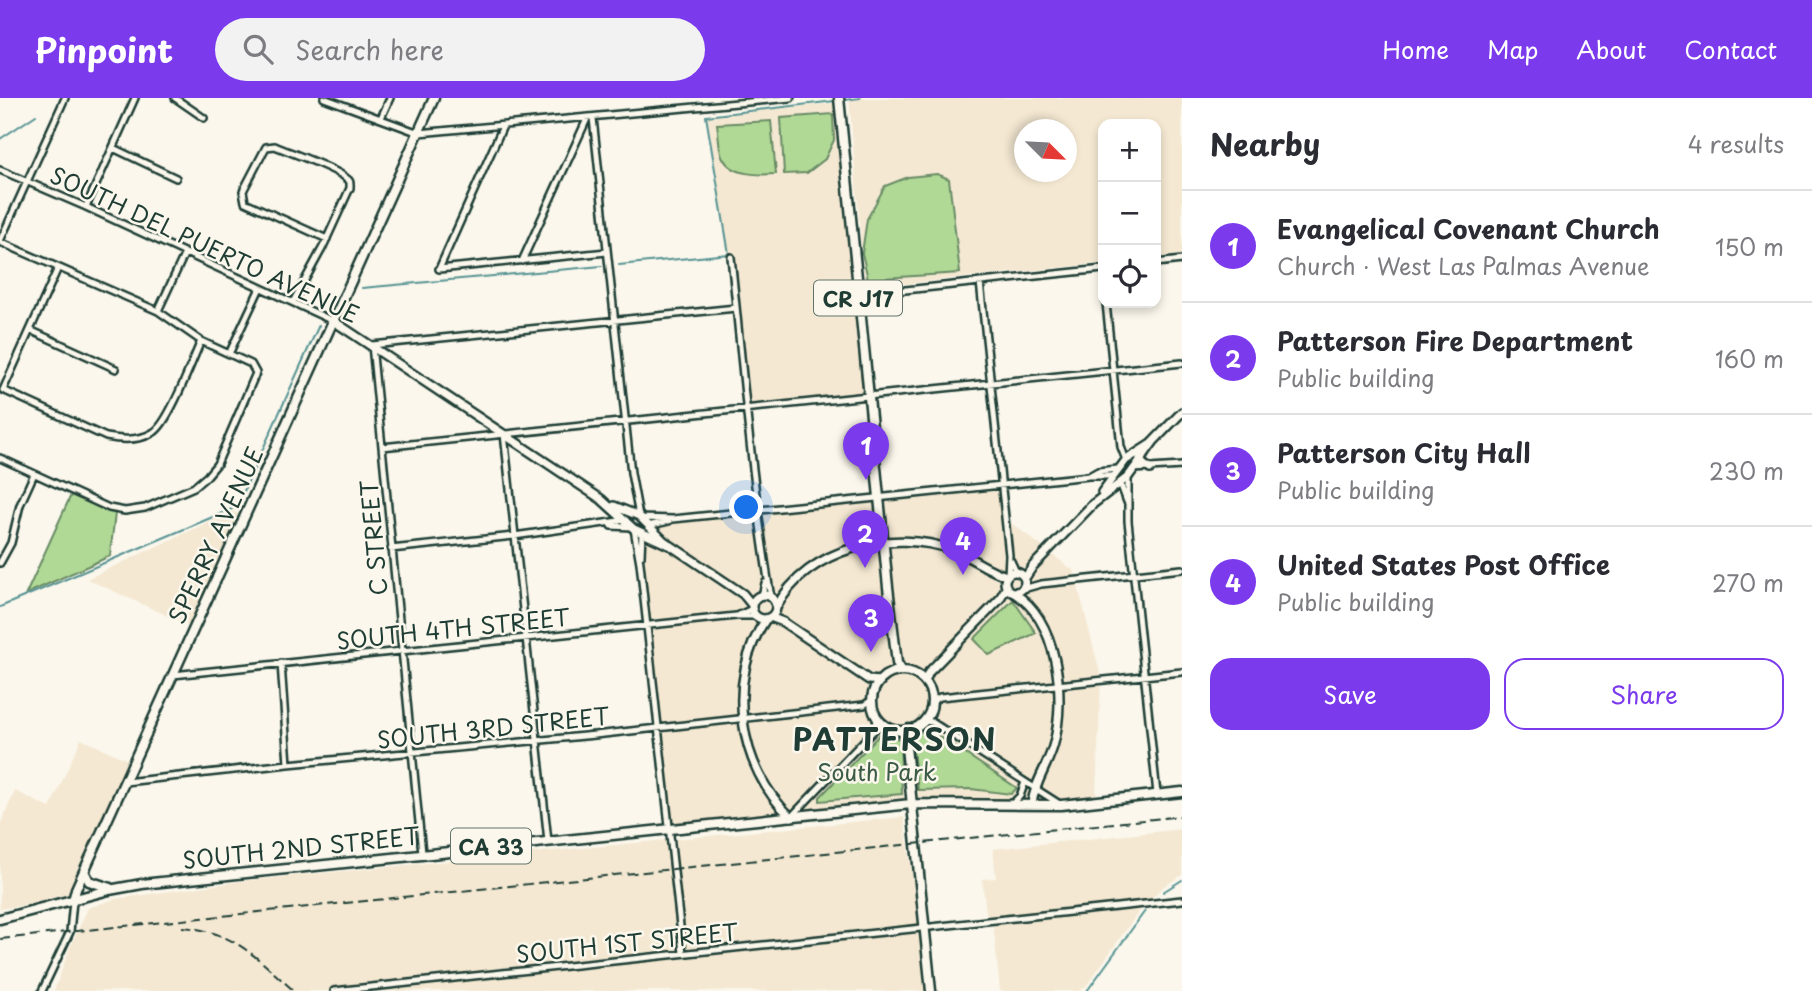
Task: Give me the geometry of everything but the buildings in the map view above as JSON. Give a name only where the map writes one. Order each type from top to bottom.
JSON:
[{"type":"main road","name":"SPERRY AVENUE","points":[[73,901],[84,871],[335,322],[434,98]]},
{"type":"main road","name":"CR J17","points":[[839,98],[897,669]]},
{"type":"main road","points":[[897,669],[921,678],[931,698],[928,719],[904,732],[886,725],[872,708],[875,690],[880,681],[897,669]]},
{"type":"main road","points":[[904,732],[931,991]]},
{"type":"main road","name":"CA 33","points":[[911,804],[1061,805],[1182,792]]},
{"type":"main road","name":"SOUTH 2ND STREET","points":[[73,901],[127,887],[422,853],[911,804]]},
{"type":"main road","points":[[84,871],[87,879],[97,885],[127,887]]},
{"type":"main road","name":"CA 33","points":[[0,919],[73,901]]},
{"type":"street","points":[[0,458],[101,505],[125,510],[145,508],[194,487],[208,476],[255,377],[255,369],[251,364],[201,341],[158,311],[0,242],[65,98]]},
{"type":"street","points":[[86,207],[135,98]]},
{"type":"street","points":[[175,98],[204,118]]},
{"type":"street","points":[[324,98],[419,133],[791,98]]},
{"type":"street","points":[[382,118],[390,98]]},
{"type":"street","points":[[590,119],[632,485],[640,517],[673,519],[1089,476],[1117,476],[1182,466]]},
{"type":"street","points":[[522,261],[590,119]]},
{"type":"street","points":[[503,126],[439,269],[607,252]]},
{"type":"street","points":[[293,302],[327,239],[350,188],[346,177],[269,145],[262,150],[243,191],[243,198],[247,203],[327,239]]},
{"type":"street","points":[[113,148],[176,178]]},
{"type":"street","name":"SOUTH DEL PUERTO AVENUE","points":[[0,170],[335,322],[627,516],[633,528],[645,530],[666,543],[743,594],[762,610]]},
{"type":"street","points":[[158,311],[185,253]]},
{"type":"street","points":[[731,257],[766,580],[771,598]]},
{"type":"street","points":[[1161,262],[1182,260]]},
{"type":"street","points":[[58,268],[3,390],[106,437],[136,438],[152,434],[164,422],[201,341]]},
{"type":"street","points":[[858,295],[1098,270]]},
{"type":"street","points":[[980,282],[1009,555],[1009,590]]},
{"type":"street","points":[[229,354],[260,288]]},
{"type":"street","points":[[372,345],[736,308]]},
{"type":"street","points":[[1107,308],[1121,446],[1117,476],[1126,502],[1157,794]]},
{"type":"street","points":[[30,330],[116,369]]},
{"type":"street","name":"C STREET","points":[[372,345],[422,853]]},
{"type":"street","points":[[382,447],[1182,363]]},
{"type":"street","points":[[1126,502],[1131,472],[1154,441],[1182,412]]},
{"type":"street","points":[[504,434],[548,841]]},
{"type":"street","points":[[1026,602],[1023,589],[1025,579],[1033,566],[1093,504],[1127,460],[1154,441]]},
{"type":"street","points":[[1121,446],[1131,472]]},
{"type":"street","points":[[1140,459],[1152,469]]},
{"type":"street","points":[[1089,476],[1098,471],[1117,476]]},
{"type":"street","points":[[0,563],[11,543],[20,505],[34,474]]},
{"type":"street","points":[[1093,504],[1117,476]]},
{"type":"street","points":[[1099,477],[1104,480],[1106,487]]},
{"type":"street","points":[[391,549],[614,523],[627,516],[632,485]]},
{"type":"street","name":"SOUTH DEL PUERTO AVENUE","points":[[601,499],[627,516],[640,517],[645,530]]},
{"type":"street","points":[[612,507],[616,516],[614,523]]},
{"type":"street","points":[[640,562],[645,530],[673,519]]},
{"type":"street","points":[[658,524],[657,531],[666,543]]},
{"type":"street","points":[[597,526],[633,528],[640,562],[683,953]]},
{"type":"street","points":[[762,610],[807,572],[830,558],[859,547],[884,542],[911,541],[939,546],[1007,576],[1033,566]]},
{"type":"street","points":[[1009,555],[1017,572],[1025,579],[1041,584]]},
{"type":"street","points":[[921,678],[1009,590],[1041,584],[1182,569]]},
{"type":"street","points":[[993,571],[1009,590],[1026,602],[1040,622],[1049,641],[1059,685],[1056,735],[1032,804]]},
{"type":"street","points":[[766,580],[762,610],[744,674],[743,718],[747,741],[758,771],[780,807],[791,817],[876,728],[886,725]]},
{"type":"street","points":[[762,610],[771,598],[787,590]]},
{"type":"street","points":[[762,610],[869,680],[875,690]]},
{"type":"street","name":"SOUTH 4TH STREET","points":[[173,674],[647,626],[736,616],[762,610]]},
{"type":"street","points":[[281,663],[288,764]]},
{"type":"street","points":[[931,698],[1182,672]]},
{"type":"street","points":[[869,680],[880,681]]},
{"type":"street","points":[[872,708],[876,728]]},
{"type":"street","name":"SOUTH 3RD STREET","points":[[125,782],[743,718],[872,708]]},
{"type":"street","points":[[928,719],[1061,805]]},
{"type":"street","points":[[1012,804],[1020,796],[1025,782]]},
{"type":"street","name":"SOUTH 1ST STREET","points":[[334,991],[1182,900]]},
{"type":"street","name":"SPERRY AVENUE","points":[[42,991],[70,932],[73,901]]},
{"type":"shaded area","points":[[849,98],[1182,98],[1182,255],[1161,257],[1161,119],[1098,119],[1098,264],[865,288]]},
{"type":"shaded area","points":[[836,103],[863,393],[751,404],[706,115]]},
{"type":"shaded area","points":[[999,489],[1002,516],[1074,571],[1101,677],[1096,797],[670,824],[638,524]]},
{"type":"shaded area","points":[[232,511],[242,515],[192,627],[87,579]]},
{"type":"shaded area","points":[[81,739],[130,761],[68,894],[0,909],[0,825],[15,791],[50,808]]},
{"type":"shaded area","points":[[904,817],[920,931],[878,934],[878,937],[920,933],[926,991],[54,991],[88,908],[114,899],[242,881]]},
{"type":"shaded area","points":[[1182,829],[1182,875],[1163,887],[1140,910],[1087,985],[1080,991],[1000,991],[993,923],[986,913],[982,879],[996,878],[993,849]]},
{"type":"green space","points":[[833,114],[834,140],[825,159],[807,173],[784,174],[781,118]]},
{"type":"green space","points":[[771,121],[776,174],[747,173],[727,164],[720,151],[717,124]]},
{"type":"green space","points":[[937,174],[949,179],[960,273],[868,279],[862,253],[867,219],[885,186],[908,177]]},
{"type":"green space","points":[[71,495],[115,513],[110,556],[26,594]]},
{"type":"green space","points":[[1013,600],[1036,633],[989,655],[974,639]]},
{"type":"green space","points":[[928,729],[1017,788],[1011,794],[971,789],[918,790],[911,737]]},
{"type":"green space","name":"South Park","points":[[881,733],[900,739],[902,794],[820,801],[820,797]]},
{"type":"waterway","points":[[844,100],[860,98]]},
{"type":"waterway","points":[[619,265],[729,254],[706,116],[835,101]]},
{"type":"waterway","points":[[0,139],[36,115]]},
{"type":"waterway","points":[[362,288],[602,266]]},
{"type":"waterway","points":[[0,607],[234,508],[319,325]]},
{"type":"waterway","points":[[1163,892],[1182,880]]},
{"type":"waterway","points":[[1087,991],[1145,911]]},
{"type":"railway","points":[[0,939],[1182,816]]},
{"type":"railway","points":[[182,927],[231,940],[256,957],[294,991]]},
{"type":"place","name":"Evangelical Covenant Church","points":[[866,480]]},
{"type":"place","name":"Patterson Fire Department","points":[[865,568]]},
{"type":"place","name":"United States Post Office","points":[[963,575]]},
{"type":"place","name":"Patterson City Hall","points":[[871,652]]},
{"type":"district","name":"PATTERSON","points":[[895,738]]}]
